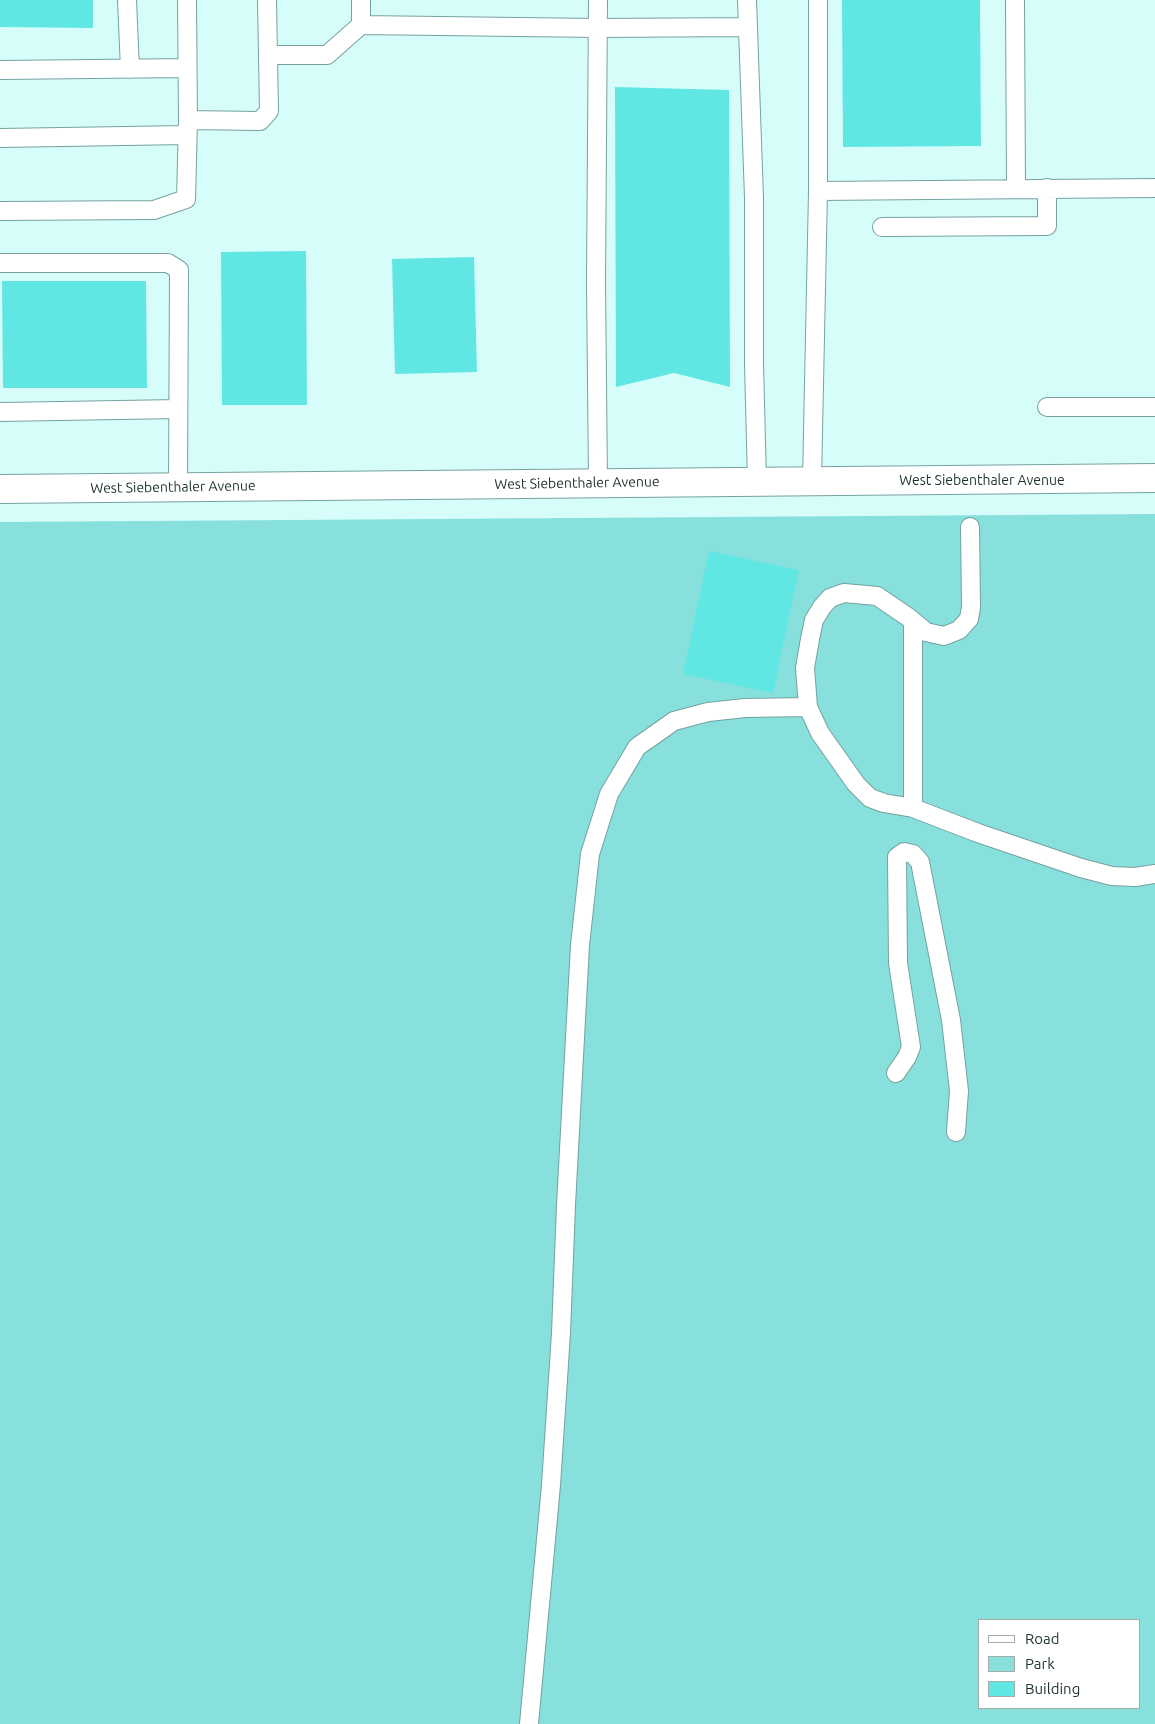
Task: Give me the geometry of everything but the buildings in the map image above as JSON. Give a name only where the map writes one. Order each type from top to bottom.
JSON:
[{"type":"main road","name":"West Siebenthaler Avenue","points":[[0,489],[1155,478]]},
{"type":"lane","points":[[127,0],[130,69]]},
{"type":"lane","points":[[0,211],[154,210],[186,200],[188,127],[187,0]]},
{"type":"lane","points":[[0,138],[260,121],[269,111],[266,0]]},
{"type":"lane","points":[[361,0],[361,25]]},
{"type":"lane","points":[[598,0],[596,282],[598,483]]},
{"type":"lane","points":[[747,0],[754,198],[754,364],[758,482]]},
{"type":"lane","points":[[812,481],[818,191],[818,0]]},
{"type":"lane","points":[[1015,0],[1016,188]]},
{"type":"lane","points":[[268,55],[327,55],[361,25],[598,28],[748,27]]},
{"type":"lane","points":[[0,70],[187,68]]},
{"type":"lane","points":[[882,227],[1047,226],[1047,188]]},
{"type":"lane","points":[[818,191],[1155,188]]},
{"type":"lane","points":[[0,263],[168,262],[179,270],[178,487]]},
{"type":"lane","points":[[1047,407],[1155,407]]},
{"type":"lane","points":[[0,412],[178,409]]},
{"type":"lane","points":[[970,527],[971,607],[969,619],[959,630],[944,636],[926,632],[877,596],[844,593],[830,598],[822,608],[814,620],[805,668],[808,707],[820,733],[856,784],[870,798],[884,803],[914,808],[978,833],[1081,868],[1112,876],[1135,877],[1155,874]]},
{"type":"lane","points":[[913,621],[914,808]]},
{"type":"lane","points":[[529,1724],[551,1485],[561,1333],[580,945],[590,854],[609,794],[637,747],[674,721],[708,712],[744,708],[808,707]]},
{"type":"lane","points":[[896,1072],[907,1057],[911,1047],[898,963],[897,857],[904,852],[913,854],[920,862],[951,1020],[958,1091],[956,1132]]},
{"type":"green space","points":[[1155,514],[1155,1724],[0,1724],[0,522]]}]
